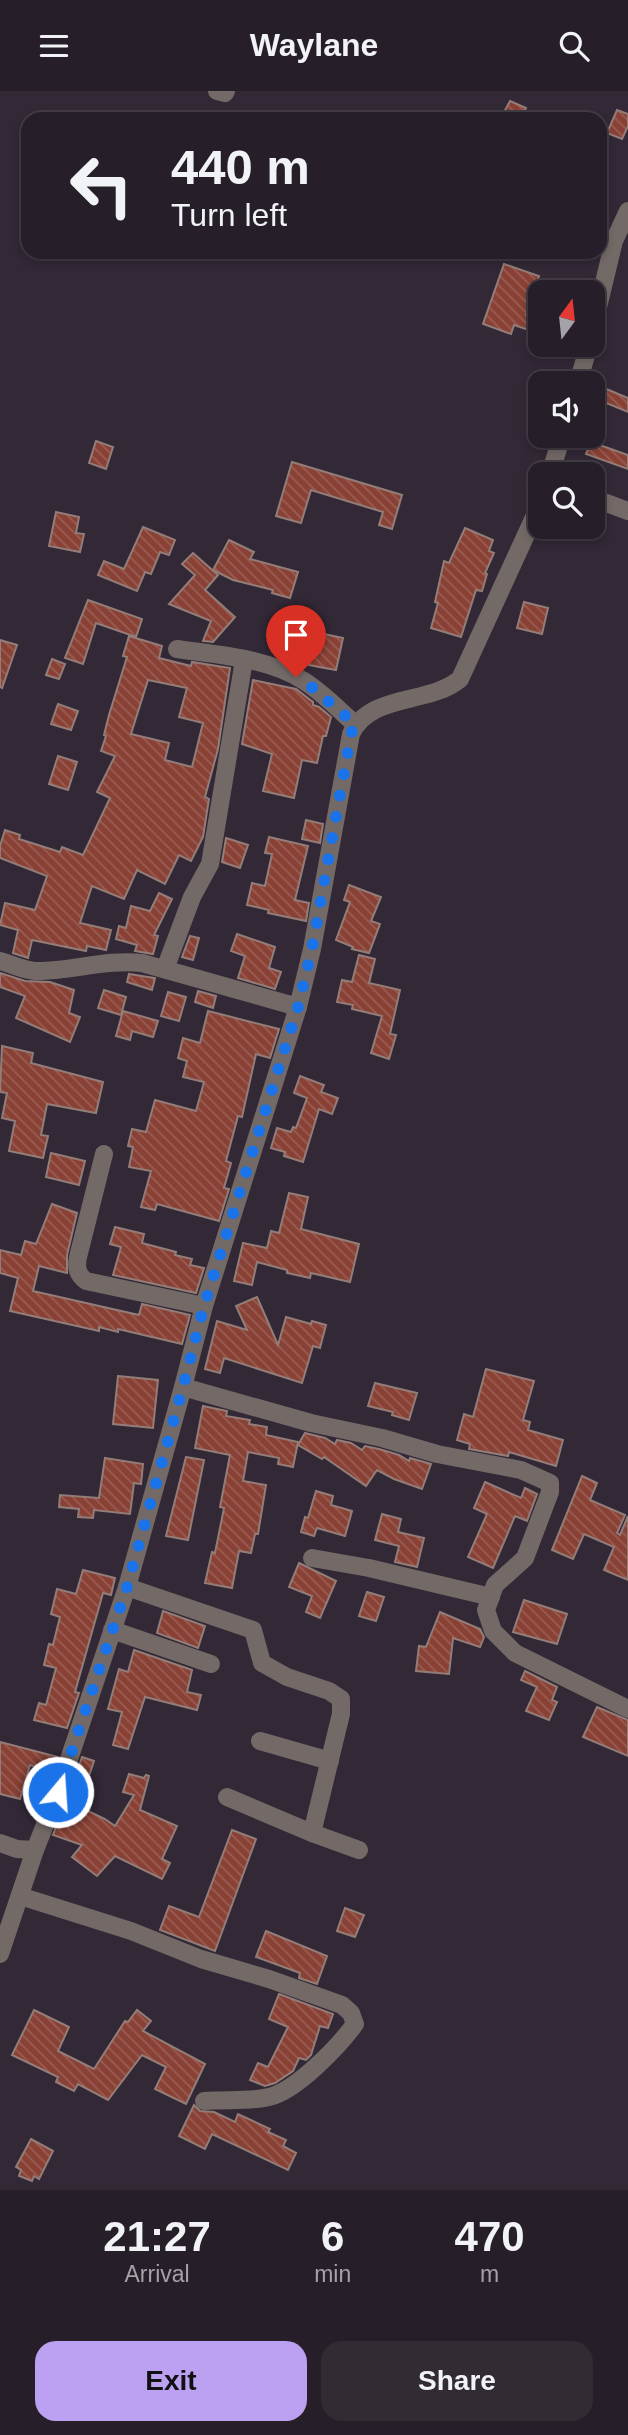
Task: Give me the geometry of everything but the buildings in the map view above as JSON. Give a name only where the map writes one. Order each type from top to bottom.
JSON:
[{"type":"street","points":[[217,91],[226,91]]},
{"type":"street","points":[[607,239],[628,211]]},
{"type":"street","points":[[601,280],[604,259]]},
{"type":"street","points":[[605,502],[628,511]]},
{"type":"street","points":[[0,1954],[127,1587],[204,1306],[298,1007],[312,949],[351,734],[355,724],[370,712],[442,689],[460,679],[528,530]]},
{"type":"street","points":[[177,649],[244,660],[281,670],[307,683],[355,724]]},
{"type":"street","points":[[165,969],[192,897],[210,864],[244,660]]},
{"type":"street","points":[[0,961],[36,971],[91,967],[125,961],[142,963],[298,1007]]},
{"type":"street","points":[[104,1154],[78,1257],[79,1275],[86,1281],[204,1306]]},
{"type":"street","points":[[183,1387],[311,1423],[382,1438],[437,1454],[521,1470],[546,1480],[550,1483],[550,1492],[525,1558],[495,1585],[486,1610],[493,1631],[514,1653],[628,1709]]},
{"type":"street","points":[[312,1558],[369,1568],[491,1597]]},
{"type":"street","points":[[127,1587],[253,1630],[262,1663],[287,1677],[329,1691],[341,1699],[341,1714],[312,1833]]},
{"type":"street","points":[[112,1630],[211,1664]]},
{"type":"street","points":[[260,1741],[330,1761]]},
{"type":"street","points":[[227,1797],[359,1850]]},
{"type":"street","points":[[0,1843],[17,1849],[35,1850]]},
{"type":"street","points":[[20,1896],[131,1931],[201,1959],[342,2005],[354,2018],[355,2024],[346,2035],[303,2078],[283,2093],[263,2099],[204,2101]]},
{"type":"route","points":[[58,1792],[127,1587],[204,1306],[298,1007],[312,949],[355,724],[307,683],[296,677]]}]
